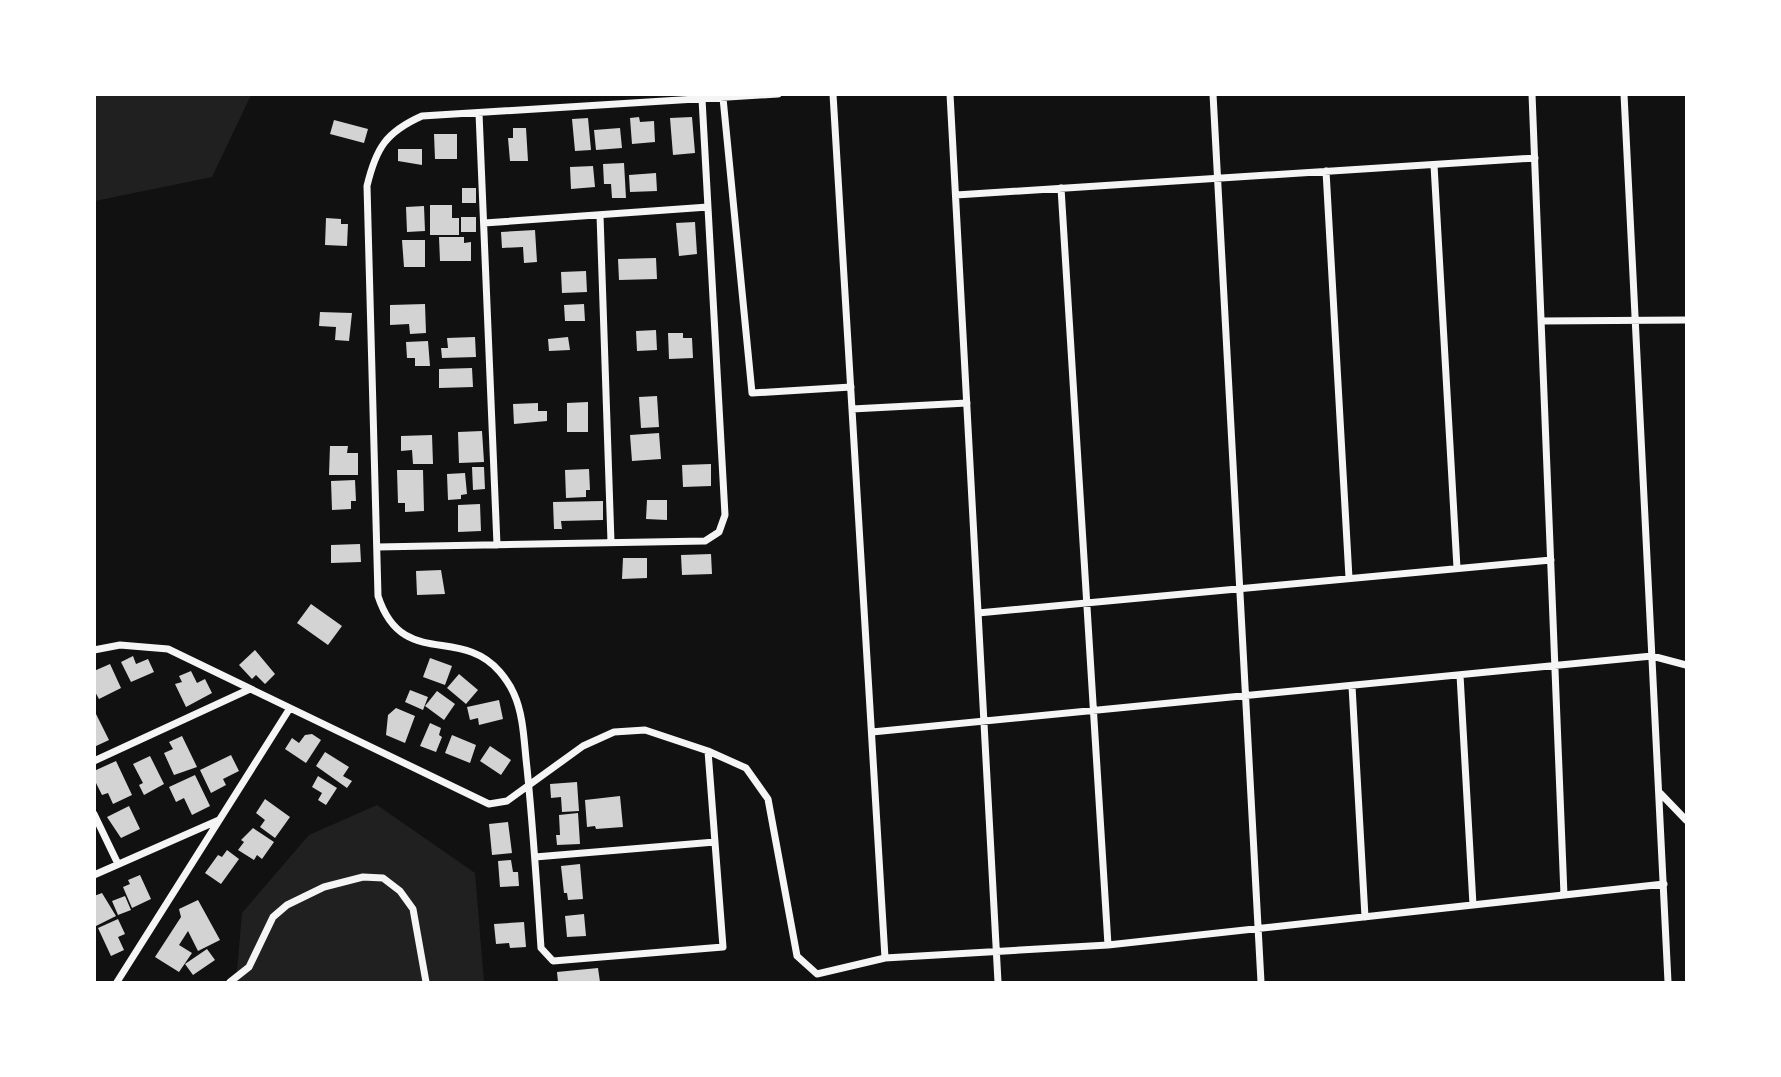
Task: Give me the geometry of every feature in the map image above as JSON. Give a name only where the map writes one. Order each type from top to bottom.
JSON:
[{"type":"street","points":[[708,751],[723,947],[553,961],[541,948],[529,784],[520,714],[514,694],[499,670],[483,659],[464,649],[420,642],[402,634],[385,619],[378,596],[367,186],[373,159],[385,140],[400,126],[422,116],[778,94]]},
{"type":"street","points":[[833,94],[885,958]]},
{"type":"street","points":[[950,94],[998,982]]},
{"type":"street","points":[[1213,94],[1261,982]]},
{"type":"street","points":[[1532,94],[1564,895]]},
{"type":"street","points":[[1624,94],[1668,982]]},
{"type":"street","points":[[723,98],[752,393],[851,387]]},
{"type":"street","points":[[377,547],[705,541],[719,532],[725,515],[702,99]]},
{"type":"street","points":[[479,113],[497,545]]},
{"type":"street","points":[[956,195],[1535,158]]},
{"type":"street","points":[[1434,165],[1457,568]]},
{"type":"street","points":[[1326,171],[1349,578]]},
{"type":"street","points":[[1061,188],[1108,945]]},
{"type":"street","points":[[484,223],[708,207]]},
{"type":"street","points":[[600,215],[611,542]]},
{"type":"street","points":[[1541,321],[1686,320]]},
{"type":"street","points":[[852,409],[967,403]]},
{"type":"street","points":[[978,613],[1551,560]]},
{"type":"street","points":[[94,650],[120,645],[168,649],[489,804],[507,801],[583,746],[614,732],[645,730],[708,751],[746,768],[768,799],[797,956],[817,974],[885,958],[1108,945],[1664,884]]},
{"type":"street","points":[[872,732],[1652,656],[1686,665]]},
{"type":"street","points":[[1460,675],[1473,905]]},
{"type":"street","points":[[1353,686],[1365,917]]},
{"type":"street","points":[[94,761],[250,689]]},
{"type":"street","points":[[117,982],[290,708]]},
{"type":"street","points":[[1659,792],[1686,820]]},
{"type":"street","points":[[94,814],[118,864]]},
{"type":"street","points":[[94,875],[220,820]]},
{"type":"street","points":[[535,857],[715,842]]},
{"type":"street","points":[[230,982],[249,967],[273,917],[286,905],[324,887],[363,877],[383,878],[400,891],[413,909],[426,982]]},
{"type":"shaded area","points":[[95,94],[251,95],[212,177],[95,201]]},
{"type":"shaded area","points":[[377,805],[475,873],[484,982],[236,982],[242,913],[309,835]]},
{"type":"building","points":[[639,117],[640,122],[654,121],[655,142],[632,144],[630,118]]},
{"type":"building","points":[[692,117],[695,153],[673,155],[670,118]]},
{"type":"building","points":[[588,118],[591,150],[575,151],[572,119]]},
{"type":"building","points":[[334,120],[368,129],[364,143],[330,134]]},
{"type":"building","points":[[513,128],[526,128],[528,161],[510,161],[508,138],[513,138]]},
{"type":"building","points":[[620,128],[622,148],[596,150],[594,130]]},
{"type":"building","points":[[434,134],[457,134],[457,159],[435,159]]},
{"type":"building","points":[[398,149],[422,149],[422,165],[398,161]]},
{"type":"building","points":[[624,163],[626,198],[612,198],[611,184],[604,184],[603,164]]},
{"type":"building","points":[[593,166],[595,187],[571,189],[570,167]]},
{"type":"building","points":[[656,173],[657,191],[630,192],[629,175]]},
{"type":"building","points":[[462,188],[476,188],[476,203],[462,203]]},
{"type":"building","points":[[430,205],[452,205],[452,218],[459,218],[459,235],[430,235]]},
{"type":"building","points":[[424,206],[425,231],[407,232],[406,207]]},
{"type":"building","points":[[461,217],[476,217],[476,232],[461,232]]},
{"type":"building","points":[[326,218],[341,219],[341,224],[348,224],[347,246],[325,245]]},
{"type":"building","points":[[695,222],[697,254],[679,256],[676,223]]},
{"type":"building","points":[[535,230],[537,262],[524,263],[523,247],[502,248],[501,232]]},
{"type":"building","points":[[439,237],[464,237],[464,243],[471,242],[471,261],[440,261]]},
{"type":"building","points":[[402,240],[425,240],[425,267],[404,267]]},
{"type":"building","points":[[656,258],[657,279],[619,280],[618,259]]},
{"type":"building","points":[[586,271],[587,292],[562,293],[561,272]]},
{"type":"building","points":[[425,304],[426,333],[410,334],[409,324],[390,325],[390,305]]},
{"type":"building","points":[[584,304],[585,321],[565,321],[564,305]]},
{"type":"building","points":[[320,312],[352,313],[349,341],[335,340],[336,327],[319,326]]},
{"type":"building","points":[[656,330],[657,350],[637,351],[636,331]]},
{"type":"building","points":[[668,333],[683,333],[683,338],[692,338],[693,358],[669,359]]},
{"type":"building","points":[[475,337],[476,357],[442,358],[441,348],[448,348],[447,338]]},
{"type":"building","points":[[568,337],[570,350],[549,351],[548,339]]},
{"type":"building","points":[[428,341],[430,366],[415,366],[415,358],[407,358],[406,342]]},
{"type":"building","points":[[472,368],[473,387],[439,388],[439,369]]},
{"type":"building","points":[[657,396],[659,427],[641,428],[639,397]]},
{"type":"building","points":[[588,402],[588,432],[567,432],[567,403]]},
{"type":"building","points":[[538,403],[538,411],[547,411],[547,421],[514,424],[513,404]]},
{"type":"building","points":[[482,431],[484,462],[459,463],[458,432]]},
{"type":"building","points":[[659,433],[661,459],[632,461],[630,435]]},
{"type":"building","points":[[432,435],[433,464],[413,464],[412,450],[401,451],[401,436]]},
{"type":"building","points":[[330,446],[348,446],[347,453],[358,453],[358,475],[329,475]]},
{"type":"building","points":[[711,464],[711,486],[683,487],[682,465]]},
{"type":"building","points":[[472,467],[484,467],[485,489],[473,490]]},
{"type":"building","points":[[589,469],[590,490],[586,490],[586,497],[566,498],[565,470]]},
{"type":"building","points":[[397,470],[423,470],[424,511],[405,512],[405,503],[398,503]]},
{"type":"building","points":[[465,473],[467,494],[461,495],[461,499],[448,500],[447,474]]},
{"type":"building","points":[[355,480],[356,501],[351,501],[351,509],[332,510],[331,481]]},
{"type":"building","points":[[647,500],[667,500],[667,520],[646,519]]},
{"type":"building","points":[[603,501],[603,520],[561,521],[562,529],[554,529],[553,502]]},
{"type":"building","points":[[480,504],[481,531],[458,532],[458,505]]},
{"type":"building","points":[[360,544],[361,562],[331,563],[331,545]]},
{"type":"building","points":[[711,554],[712,574],[682,575],[681,555]]},
{"type":"building","points":[[623,558],[647,558],[647,578],[622,579]]},
{"type":"building","points":[[441,570],[445,594],[417,595],[416,571]]},
{"type":"building","points":[[311,604],[342,626],[328,645],[297,623]]},
{"type":"building","points":[[255,650],[275,674],[265,684],[256,675],[252,679],[239,665]]},
{"type":"building","points":[[133,656],[136,664],[148,659],[154,672],[131,682],[121,662]]},
{"type":"building","points":[[430,658],[452,666],[445,685],[423,677]]},
{"type":"building","points":[[110,664],[121,688],[99,699],[94,690],[94,671]]},
{"type":"building","points":[[191,671],[197,683],[205,679],[212,693],[186,707],[175,684],[182,682],[179,676]]},
{"type":"building","points":[[459,674],[478,690],[466,704],[447,688]]},
{"type":"building","points":[[410,690],[428,697],[423,710],[405,702]]},
{"type":"building","points":[[437,691],[455,704],[444,720],[425,706]]},
{"type":"building","points":[[499,700],[503,719],[479,725],[478,718],[470,720],[467,707]]},
{"type":"building","points":[[396,708],[415,716],[405,743],[386,735],[388,715]]},
{"type":"building","points":[[94,710],[109,740],[94,747]]},
{"type":"building","points":[[430,723],[441,728],[439,735],[442,737],[436,752],[420,746]]},
{"type":"building","points":[[312,734],[321,740],[306,763],[285,749],[292,738],[299,743],[305,735]]},
{"type":"building","points":[[452,735],[476,745],[470,763],[445,753]]},
{"type":"building","points":[[182,736],[197,767],[174,775],[164,753],[173,749],[169,742]]},
{"type":"building","points":[[490,746],[511,760],[501,775],[480,761]]},
{"type":"building","points":[[325,752],[349,767],[343,776],[352,781],[347,788],[316,766]]},
{"type":"building","points":[[231,755],[239,771],[223,779],[226,785],[211,793],[200,770]]},
{"type":"building","points":[[150,756],[164,784],[144,795],[139,785],[143,783],[133,764]]},
{"type":"building","points":[[116,761],[132,795],[113,804],[108,793],[102,795],[94,779],[94,771]]},
{"type":"building","points":[[195,775],[210,806],[192,815],[184,798],[176,802],[169,787]]},
{"type":"building","points":[[318,776],[337,788],[326,805],[318,800],[322,793],[312,787]]},
{"type":"building","points":[[577,782],[579,811],[562,812],[561,797],[551,798],[550,784]]},
{"type":"building","points":[[620,796],[623,827],[587,827],[585,800]]},
{"type":"building","points":[[265,799],[290,817],[275,838],[260,827],[265,820],[256,813]]},
{"type":"building","points":[[129,806],[140,829],[121,838],[107,817]]},
{"type":"building","points":[[578,813],[580,844],[557,845],[556,835],[560,835],[559,815]]},
{"type":"building","points":[[508,822],[512,853],[492,855],[489,824]]},
{"type":"building","points":[[253,828],[274,842],[262,859],[257,855],[254,860],[238,850],[244,842],[241,840]]},
{"type":"building","points":[[227,850],[239,859],[221,884],[205,873],[218,855],[222,857]]},
{"type":"building","points":[[511,860],[513,872],[518,872],[519,886],[500,887],[498,861]]},
{"type":"building","points":[[580,864],[583,899],[568,900],[567,893],[564,893],[561,866]]},
{"type":"building","points":[[140,875],[151,899],[132,908],[123,887],[130,884],[128,880]]},
{"type":"building","points":[[102,893],[116,916],[94,927],[94,896]]},
{"type":"building","points":[[125,896],[131,910],[118,915],[112,901]]},
{"type":"building","points":[[198,900],[220,940],[198,951],[188,931],[179,945],[192,953],[179,972],[155,957],[181,917],[179,909]]},
{"type":"building","points":[[584,914],[586,936],[567,937],[565,916]]},
{"type":"building","points":[[118,919],[125,934],[118,937],[124,950],[111,956],[98,928]]},
{"type":"building","points":[[524,922],[526,947],[510,948],[509,943],[496,944],[494,924]]},
{"type":"building","points":[[207,949],[215,960],[193,975],[185,964]]},
{"type":"building","points":[[598,968],[600,982],[558,982],[557,972]]}]
